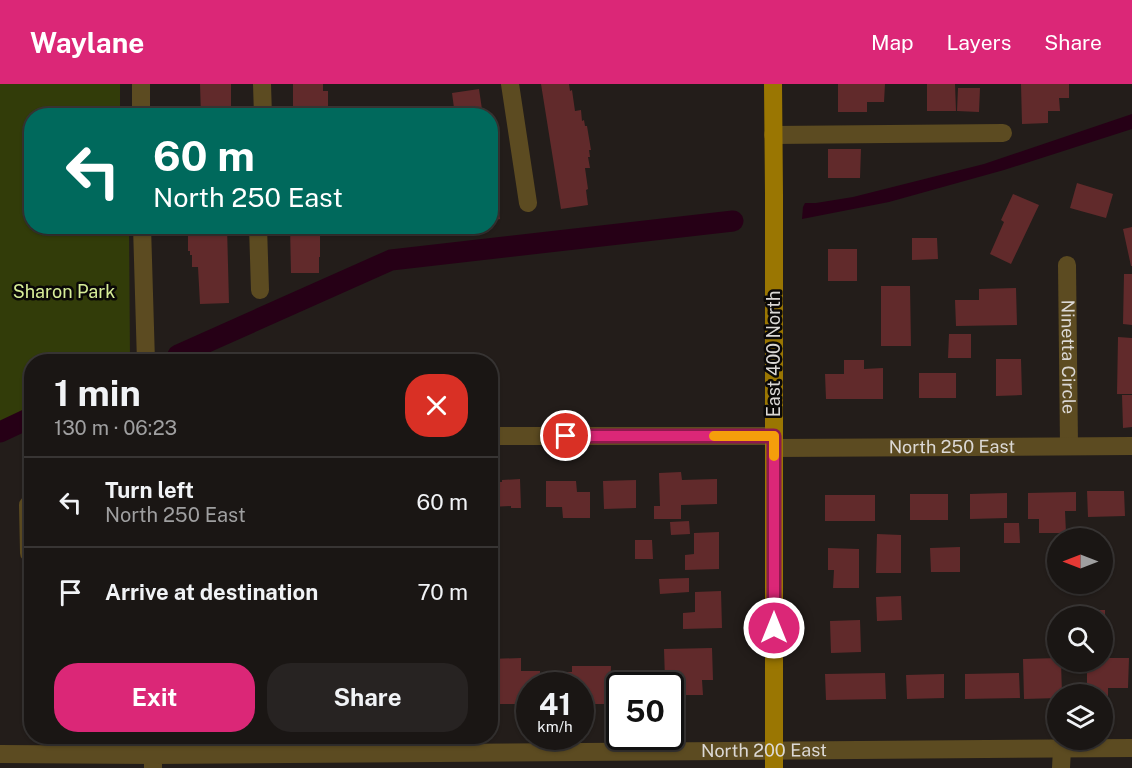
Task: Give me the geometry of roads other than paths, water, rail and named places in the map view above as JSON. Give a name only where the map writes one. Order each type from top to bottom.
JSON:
[{"type":"main road","name":"East 400 North","points":[[772,84],[774,759]]},
{"type":"street","points":[[141,84],[141,108]]},
{"type":"street","points":[[262,84],[263,108]]},
{"type":"street","points":[[510,84],[528,203]]},
{"type":"street","points":[[772,135],[1003,134]]},
{"type":"street","points":[[142,234],[146,354]]},
{"type":"street","points":[[258,234],[260,290]]},
{"type":"street","name":"Ninetta Circle","points":[[1067,266],[1069,446]]},
{"type":"street","name":"North 250 East","points":[[498,436],[1132,446]]},
{"type":"street","points":[[153,744],[153,762]]},
{"type":"street","name":"North 200 East","points":[[1113,748],[1132,748]]},
{"type":"street","name":"North 200 East","points":[[0,754],[153,762],[774,759],[1047,750]]},
{"type":"street","points":[[1061,768],[1062,750]]},
{"type":"waterway","points":[[180,354],[391,260],[733,221]]},
{"type":"waterway","points":[[0,432],[24,421]]},
{"type":"park label","name":"Sharon Park","points":[[64,292]]}]
